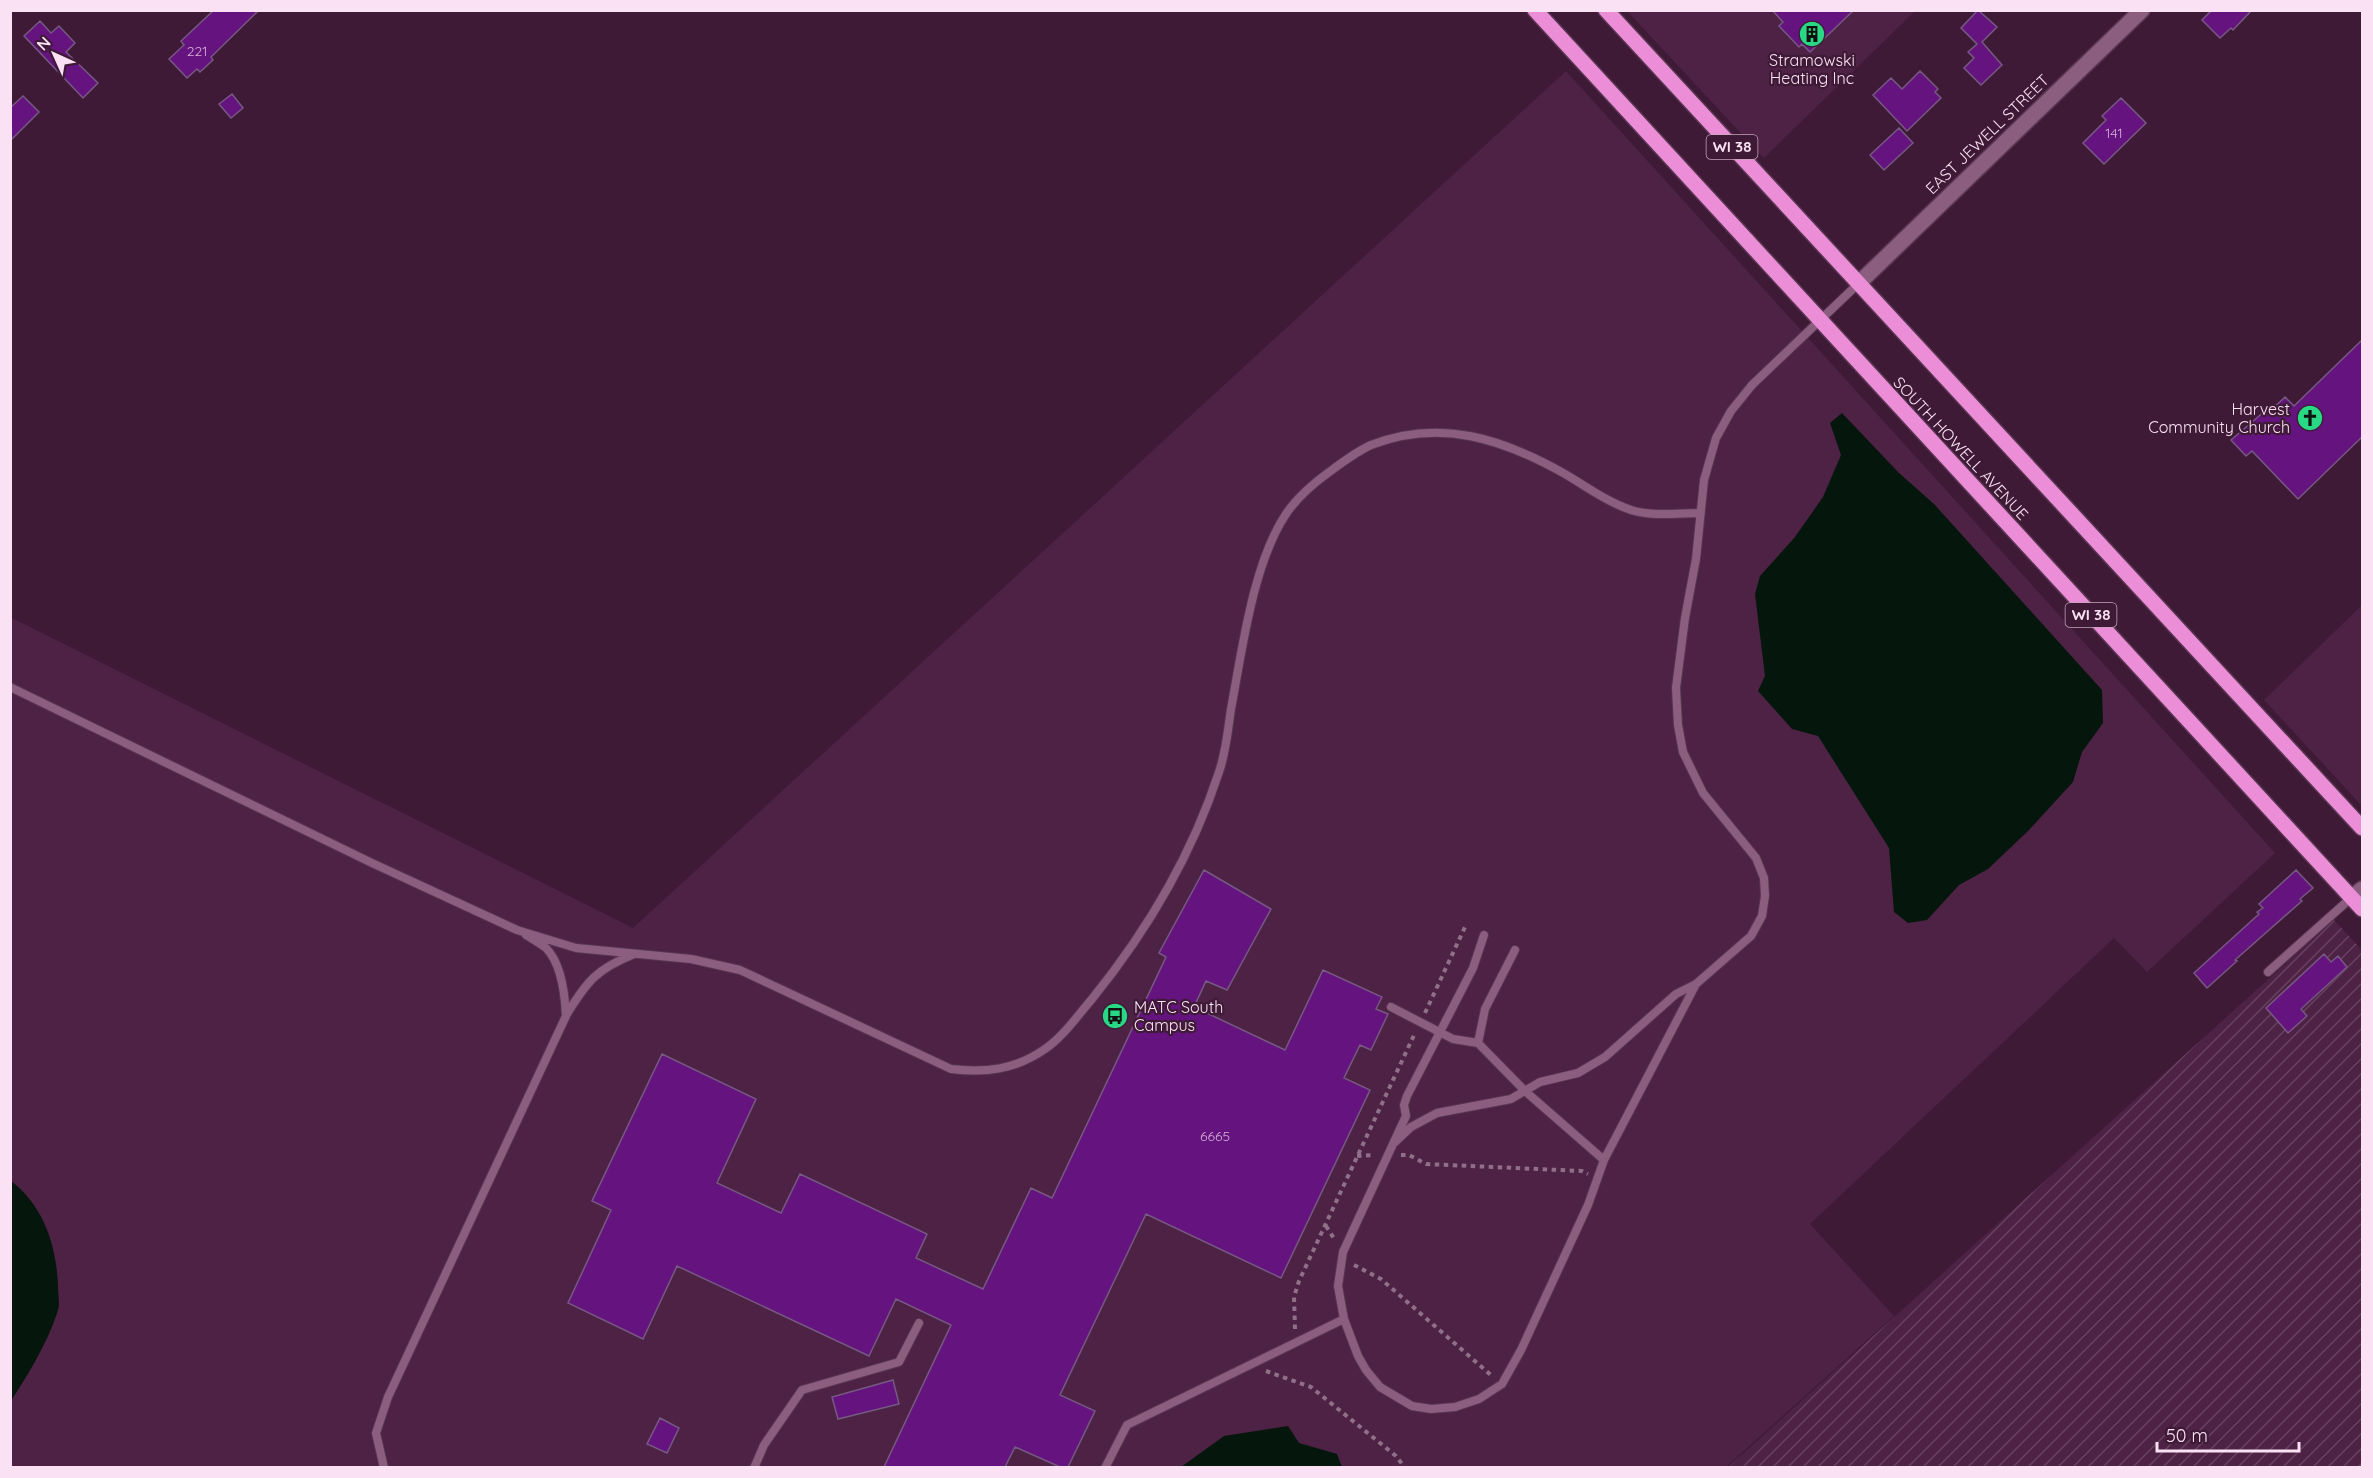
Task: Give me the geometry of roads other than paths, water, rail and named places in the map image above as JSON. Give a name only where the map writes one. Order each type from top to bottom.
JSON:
[{"type":"main road","name":"SOUTH HOWELL AVENUE","points":[[1535,10],[1819,321],[2357,893],[2362,909]]},
{"type":"main road","name":"WI 38","points":[[1606,10],[2362,828]]},
{"type":"street","name":"EAST JEWELL STREET","points":[[1858,284],[2142,10]]},
{"type":"lane","points":[[1395,1142],[1411,1126],[1437,1113],[1462,1106],[1511,1099],[1540,1082],[1578,1073],[1605,1057],[1676,994],[1696,984],[1751,936],[1762,916],[1766,896],[1764,878],[1756,858],[1703,793],[1683,752],[1678,725],[1676,688],[1685,618],[1696,559],[1704,480],[1713,449],[1731,411],[1752,385],[1858,284]]},
{"type":"lane","points":[[517,930],[576,948],[690,959],[740,970],[951,1069],[975,1072],[999,1070],[1015,1065],[1046,1049],[1078,1016],[1133,945],[1169,887],[1220,770],[1254,596],[1268,549],[1286,514],[1312,485],[1341,463],[1370,446],[1408,435],[1448,431],[1483,438],[1515,448],[1610,501],[1634,511],[1658,514],[1700,513]]},
{"type":"lane","points":[[10,687],[372,863],[517,930],[547,949],[564,985],[566,1016]]},
{"type":"lane","points":[[2268,972],[2357,893]]},
{"type":"lane","points":[[1484,935],[1473,968],[1407,1095],[1404,1105],[1406,1116],[1343,1252],[1338,1286],[1344,1319],[1358,1356],[1380,1387],[1412,1406],[1431,1409],[1455,1407],[1479,1399],[1502,1384],[1521,1350],[1588,1205],[1604,1160],[1696,984]]},
{"type":"lane","points":[[1478,1043],[1485,1009],[1515,950]]},
{"type":"lane","points":[[384,1467],[376,1433],[388,1396],[566,1016],[592,977],[611,963],[636,954]]},
{"type":"lane","points":[[1391,1007],[1453,1039],[1478,1043],[1525,1091],[1604,1160]]},
{"type":"lane","points":[[1105,1467],[1127,1425],[1344,1319]]},
{"type":"lane","points":[[754,1467],[764,1445],[802,1390],[899,1362],[919,1323]]},
{"type":"place","name":"Stramowski Heating Inc","points":[[1812,34]]},
{"type":"place","name":"Harvest Community Church","points":[[2310,418]]},
{"type":"place","name":"MATC South Campus","points":[[1115,1016]]}]
